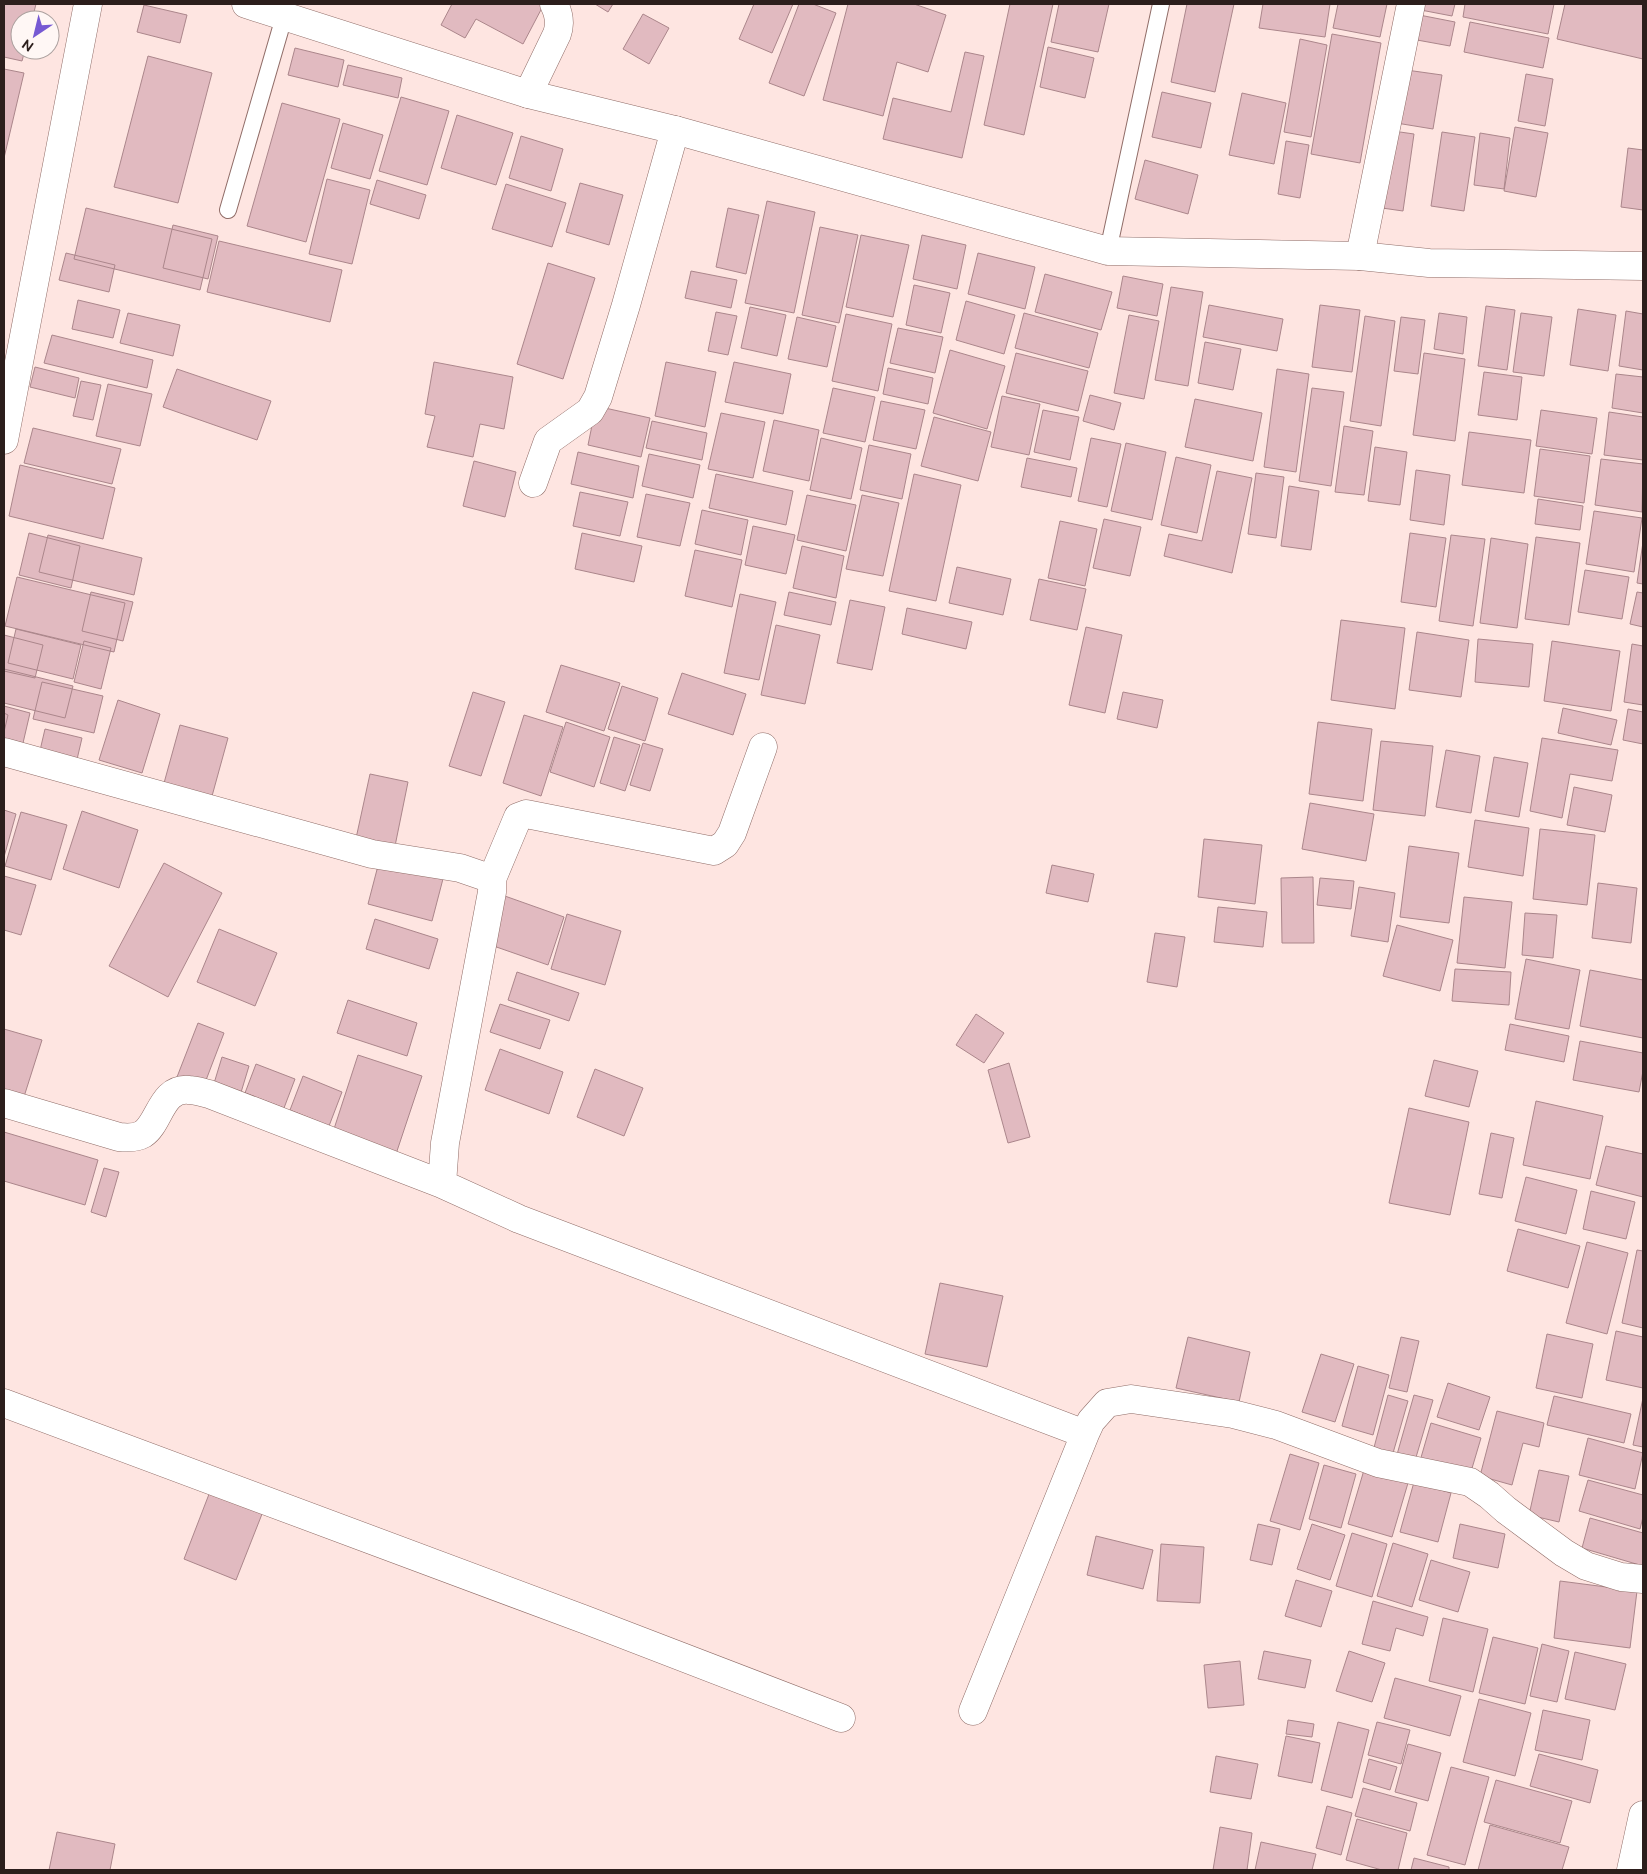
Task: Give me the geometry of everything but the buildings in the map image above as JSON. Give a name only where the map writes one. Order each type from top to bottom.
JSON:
[{"type":"main road","points":[[4,440],[88,4]]},
{"type":"main road","points":[[246,4],[528,94],[675,130],[1108,251],[1360,256],[1429,263],[1643,266]]},
{"type":"main road","points":[[528,94],[560,26],[554,4]]},
{"type":"main road","points":[[1360,256],[1412,4]]},
{"type":"main road","points":[[533,483],[548,441],[590,411],[598,397],[675,130]]},
{"type":"main road","points":[[442,1184],[445,1143],[492,892],[492,879],[518,817],[526,814],[714,851],[725,844],[732,833],[763,747]]},
{"type":"main road","points":[[4,752],[372,854],[460,868],[492,879]]},
{"type":"main road","points":[[4,1103],[119,1137],[129,1138],[143,1134],[163,1102],[174,1094],[188,1089],[209,1094],[442,1184],[519,1219],[1085,1434]]},
{"type":"main road","points":[[973,1711],[1085,1434],[1091,1421],[1107,1403],[1131,1399],[1233,1414],[1276,1425],[1378,1463],[1470,1482],[1489,1494],[1506,1510],[1564,1553],[1586,1566],[1621,1577],[1643,1579]]},
{"type":"main road","points":[[4,1403],[586,1620],[841,1718]]},
{"type":"main road","points":[[1631,1870],[1643,1815]]},
{"type":"lane","points":[[1108,251],[1161,4]]},
{"type":"lane","points":[[228,210],[284,17]]}]
